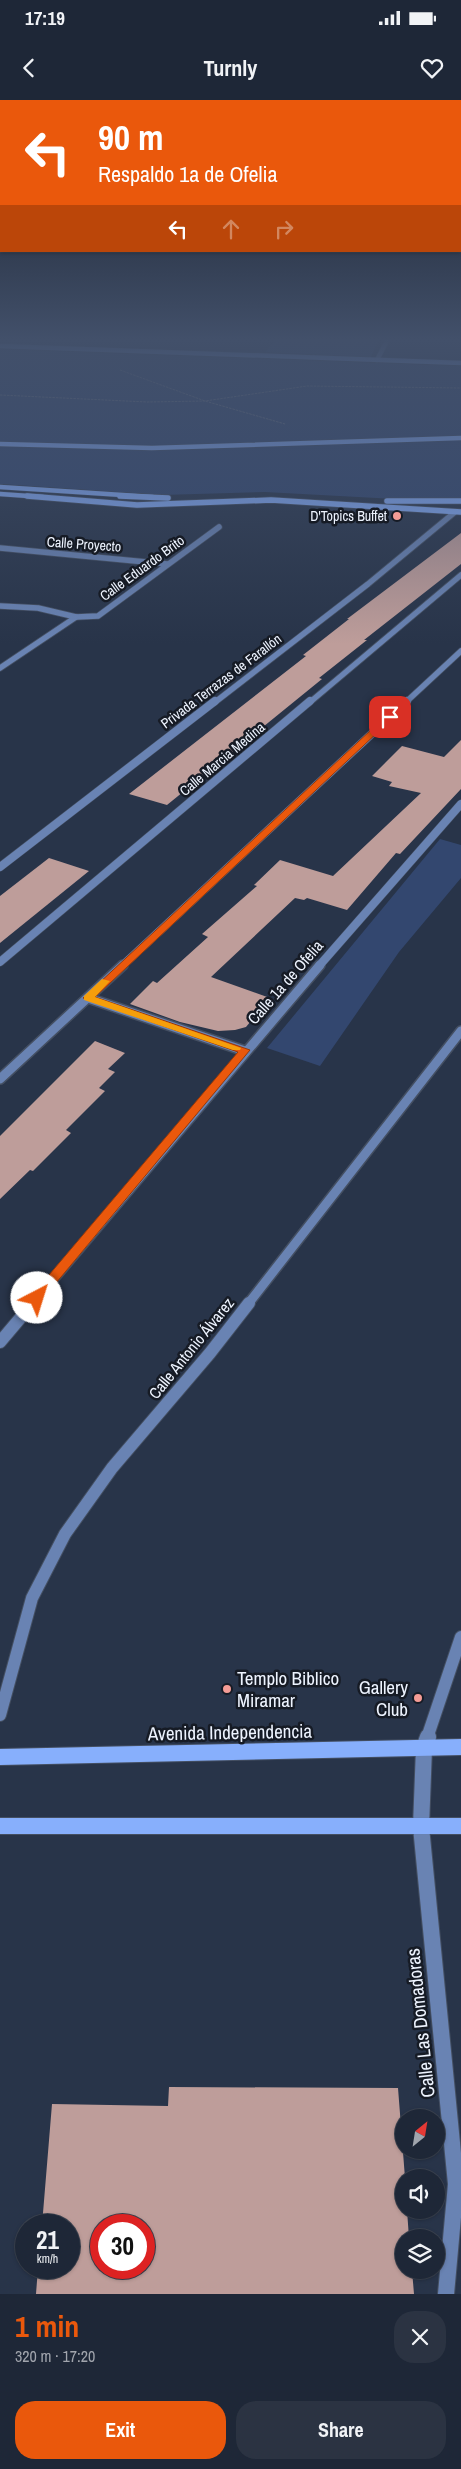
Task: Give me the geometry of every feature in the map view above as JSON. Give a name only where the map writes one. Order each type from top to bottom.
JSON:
[{"type":"street","points":[[0,444],[152,448],[418,439]]},
{"type":"street","points":[[215,453],[451,445]]},
{"type":"street","points":[[0,451],[16,451]]},
{"type":"street","points":[[143,454],[179,454]]},
{"type":"street","points":[[0,486],[145,498],[230,494]]},
{"type":"street","points":[[0,494],[137,505],[271,500],[458,512]]},
{"type":"street","points":[[238,494],[294,495],[395,502],[461,500]]},
{"type":"street","name":"Privada Terrazas de Farallón","points":[[0,867],[368,584],[458,512]]},
{"type":"street","name":"Calle Eduardo Brito","points":[[0,668],[76,617],[98,616],[219,527]]},
{"type":"street","name":"Calle Proyecto","points":[[0,548],[67,554],[90,554],[167,564]]},
{"type":"street","name":"Calle Marcia Medina","points":[[0,962],[461,575]]},
{"type":"street","points":[[0,606],[38,608],[76,617]]},
{"type":"street","points":[[0,1079],[461,651]]},
{"type":"street","name":"Calle 1a de Ofelia","points":[[0,1342],[245,1050],[461,804]]},
{"type":"street","points":[[88,998],[245,1050]]},
{"type":"street","name":"Calle Antonio Álvarez","points":[[0,1714],[32,1598],[65,1534],[112,1468],[210,1353],[461,1031]]},
{"type":"street","name":"Calle Las Domadoras","points":[[446,2294],[456,2184],[421,1827],[424,1748],[461,1637]]},
{"type":"street","name":"Avenida Independencia","points":[[0,1757],[461,1747]]},
{"type":"street","points":[[0,1826],[461,1826]]},
{"type":"shaded area","points":[[0,439],[461,439],[461,498],[395,499],[265,492],[162,495],[0,484]]},
{"type":"shaded area","points":[[440,839],[461,845],[461,878],[399,952],[320,1066],[267,1048]]},
{"type":"building","points":[[461,533],[461,564],[364,640],[367,640],[167,805],[129,794],[306,656],[303,655],[349,619],[347,619]]},
{"type":"building","points":[[461,740],[461,789],[400,854],[396,853],[347,910],[307,898],[304,900],[295,898],[211,977],[270,998],[246,1027],[218,1031],[180,1022],[130,1004],[153,981],[157,983],[208,937],[202,934],[257,886],[254,885],[280,860],[333,876],[421,793],[389,786],[392,782],[372,776],[402,746],[444,757]]},
{"type":"building","points":[[49,858],[89,871],[0,943],[0,896]]},
{"type":"building","points":[[95,1041],[125,1053],[108,1069],[115,1072],[99,1088],[105,1091],[66,1130],[71,1133],[33,1171],[30,1170],[0,1199],[0,1136]]},
{"type":"building","points":[[169,2087],[398,2088],[400,2109],[395,2109],[395,2159],[404,2159],[404,2169],[395,2169],[395,2219],[408,2219],[408,2229],[395,2229],[395,2279],[413,2279],[414,2294],[36,2294],[37,2279],[80,2279],[80,2214],[43,2214],[52,2104],[168,2106]]},
{"type":"slow traffic","points":[[105,981],[88,998],[236,1048]]},
{"type":"place","name":"D'Topics Buffet","points":[[397,516]]},
{"type":"place","name":"Templo Biblico Miramar","points":[[227,1689]]},
{"type":"place","name":"Gallery Club","points":[[418,1698]]},
{"type":"route","points":[[37,1298],[245,1050],[88,998],[390,717]]}]
